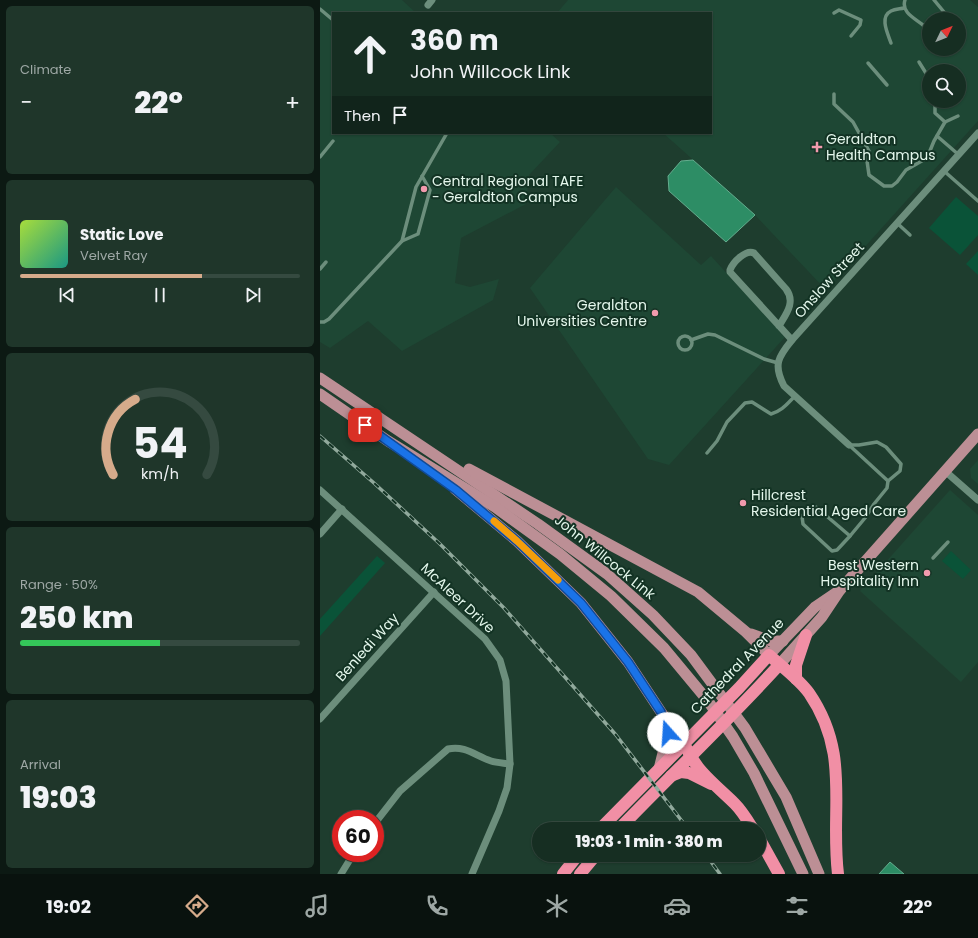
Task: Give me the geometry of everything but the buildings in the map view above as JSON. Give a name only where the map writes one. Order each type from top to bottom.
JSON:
[{"type":"highway","points":[[796,679],[796,664],[806,635]]},
{"type":"highway","points":[[769,655],[809,692],[825,721],[833,744],[837,779],[836,856],[838,874]]},
{"type":"highway","name":"Cathedral Avenue","points":[[607,822],[739,688],[769,655]]},
{"type":"highway","points":[[626,822],[748,700],[779,664]]},
{"type":"highway","points":[[684,743],[690,757],[718,788],[736,804],[748,822]]},
{"type":"highway","points":[[668,779],[681,772],[689,773],[718,788]]},
{"type":"highway","points":[[766,851],[779,874]]},
{"type":"highway","points":[[563,874],[572,862]]},
{"type":"highway","points":[[580,874],[590,862]]},
{"type":"main road","name":"John Willcock Link","points":[[320,378],[538,524],[607,574],[653,615],[691,655],[744,728],[786,797],[819,874]]},
{"type":"main road","name":"John Willcock Link","points":[[320,394],[388,441],[495,507],[560,554],[611,596],[664,648],[708,702],[733,737],[754,773],[803,874]]},
{"type":"main road","points":[[366,408],[462,465],[698,592],[746,632],[769,655]]},
{"type":"main road","name":"Cathedral Avenue","points":[[779,664],[822,617],[840,590],[978,434]]},
{"type":"main road","points":[[388,441],[456,490],[517,541],[581,603],[628,662],[661,712],[684,743]]},
{"type":"main road","name":"Cathedral Avenue","points":[[769,655],[815,607],[840,590]]},
{"type":"main road","points":[[746,632],[771,641],[783,641]]},
{"type":"main road","points":[[658,770],[668,733],[661,712]]},
{"type":"street","name":"Onslow Street","points":[[778,363],[779,357],[792,340],[978,133]]},
{"type":"street","points":[[779,326],[791,303],[790,296],[786,289],[754,253],[751,251],[747,252],[733,264],[730,272],[779,326],[792,340]]},
{"type":"street","points":[[778,363],[778,375],[784,386],[849,445]]},
{"type":"street","points":[[945,471],[978,500]]},
{"type":"street","name":"McAleer Drive","points":[[320,490],[485,639],[500,660],[506,680],[510,764],[507,788],[472,874]]},
{"type":"street","points":[[320,534],[342,509]]},
{"type":"street","name":"Benledi Way","points":[[320,719],[434,592]]},
{"type":"street","points":[[384,811],[400,791],[448,749],[456,747],[464,749],[491,762],[510,764]]},
{"type":"street","points":[[341,874],[348,862]]},
{"type":"lane","points":[[905,0],[905,11],[922,24]]},
{"type":"lane","points":[[934,0],[944,12]]},
{"type":"lane","points":[[320,8],[332,19]]},
{"type":"lane","points":[[891,43],[884,25],[887,17],[892,11],[904,8]]},
{"type":"lane","points":[[834,13],[839,10],[861,20],[860,25],[851,36]]},
{"type":"lane","points":[[919,62],[922,67]]},
{"type":"lane","points":[[868,63],[887,85]]},
{"type":"lane","points":[[834,94],[834,104],[853,122],[869,151],[867,161],[869,175],[884,186],[892,186],[906,170],[928,158],[937,136],[945,122],[958,116]]},
{"type":"lane","points":[[935,108],[935,113],[945,122]]},
{"type":"lane","points":[[402,241],[416,187],[446,134]]},
{"type":"lane","points":[[937,136],[959,155]]},
{"type":"lane","points":[[320,157],[333,141]]},
{"type":"lane","points":[[944,171],[978,201]]},
{"type":"lane","points":[[320,322],[324,322],[329,319],[402,241],[418,234],[430,190],[422,176]]},
{"type":"lane","points":[[897,223],[910,235]]},
{"type":"lane","points":[[320,269],[326,262]]},
{"type":"lane","points":[[691,340],[708,334],[715,335],[764,359],[778,363]]},
{"type":"lane","points":[[707,453],[717,441],[727,422],[745,403],[752,402],[771,414],[783,409],[795,396]]},
{"type":"lane","points":[[803,515],[803,524],[832,552],[837,550],[865,518],[887,488],[888,481],[900,471],[900,464],[886,447],[877,442],[849,445]]},
{"type":"lane","points":[[849,445],[888,481]]},
{"type":"lane","points":[[808,510],[816,507],[850,536]]},
{"type":"lane","points":[[933,558],[948,542]]},
{"type":"shaded area","name":"Central Regional TAFE - Geraldton Campus","points":[[320,0],[402,0],[415,12],[332,12],[332,134],[551,134],[560,142],[529,175],[526,204],[461,238],[455,283],[470,287],[499,279],[493,300],[402,351],[368,321],[330,348],[320,342]]},
{"type":"shaded area","name":"Geraldton Health Campus","points":[[568,0],[970,0],[978,7],[978,121],[826,290],[755,215],[664,134],[712,134],[712,12],[558,12]]},
{"type":"shaded area","points":[[693,160],[755,215],[726,242],[669,191],[668,176],[681,161]]},
{"type":"shaded area","name":"Geraldton Universities Centre","points":[[616,187],[701,265],[711,256],[785,337],[669,465],[648,459],[530,288]]},
{"type":"shaded area","points":[[956,197],[978,216],[978,235],[960,255],[929,228]]},
{"type":"shaded area","points":[[978,251],[978,275],[966,264]]},
{"type":"shaded area","points":[[978,460],[978,484],[971,478],[970,469]]},
{"type":"shaded area","name":"Best Western Hospitality Inn","points":[[950,490],[978,515],[978,662],[961,682],[860,591]]},
{"type":"shaded area","points":[[951,551],[971,570],[963,579],[942,561]]},
{"type":"shaded area","points":[[377,556],[385,563],[320,636],[320,619]]},
{"type":"shaded area","points":[[890,862],[904,874],[879,874]]},
{"type":"railway","points":[[320,436],[440,544],[504,608],[616,735],[683,822]]},
{"type":"railway","points":[[711,862],[720,874]]},
{"type":"slow traffic","points":[[494,521],[558,580]]},
{"type":"place","name":"Geraldton Health Campus","points":[[817,147]]},
{"type":"place","name":"Central Regional TAFE - Geraldton Campus","points":[[424,189]]},
{"type":"place","name":"Geraldton Universities Centre","points":[[655,313]]},
{"type":"place","name":"Hillcrest Residential Aged Care","points":[[743,503]]},
{"type":"place","name":"Best Western Hospitality Inn","points":[[927,573]]},
{"type":"route","points":[[365,425],[456,490],[517,541],[581,603],[628,662],[661,712],[668,733]]}]
